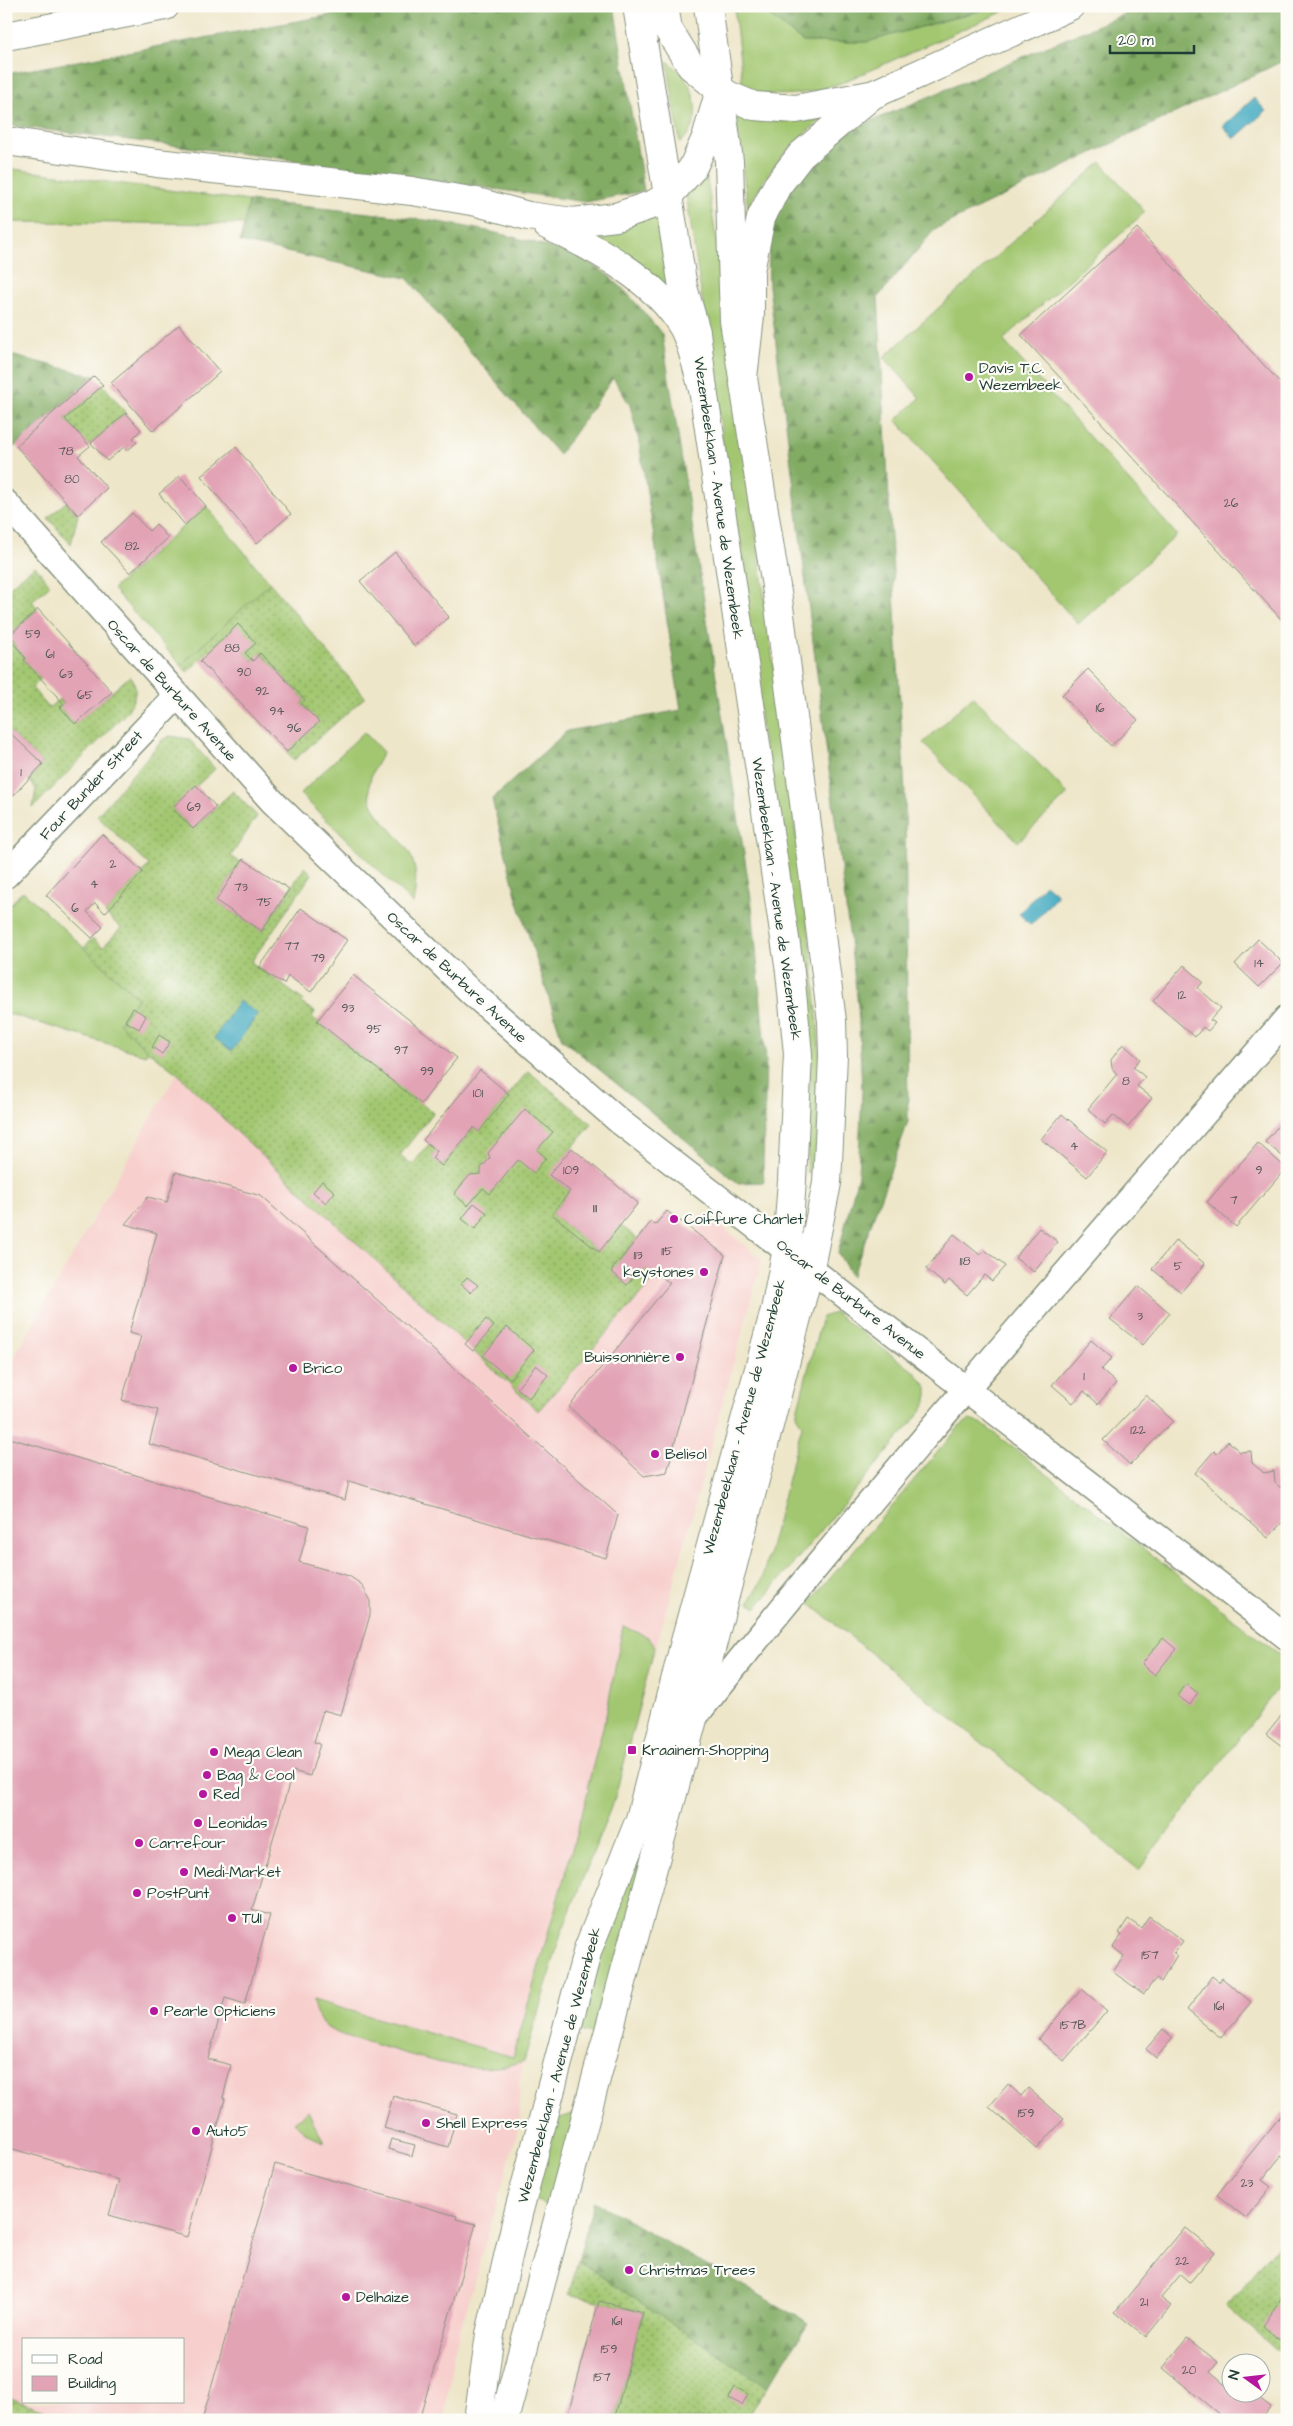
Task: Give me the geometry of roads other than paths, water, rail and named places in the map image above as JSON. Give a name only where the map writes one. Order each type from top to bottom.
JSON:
[{"type":"main road","points":[[6,36],[165,6]]},
{"type":"main road","name":"Wezembeeklaan - Avenue de Wezembeek","points":[[478,2420],[490,2334],[518,2214],[588,1949],[640,1819],[775,1310],[786,1249],[792,1180],[797,1064],[796,1019],[696,332],[683,286],[637,6]]},
{"type":"main road","points":[[664,6],[668,29],[691,66],[720,90],[754,106],[796,109],[872,95],[1070,6]]},
{"type":"main road","name":"Wezembeeklaan - Avenue de Wezembeek","points":[[504,2420],[693,1719],[810,1267],[827,1183],[833,1056],[832,1021],[778,598],[734,321],[728,161],[708,6]]},
{"type":"main road","points":[[6,141],[157,163],[412,191],[477,202],[528,216],[573,222],[616,217],[654,204],[668,196],[692,169],[706,138],[720,90]]},
{"type":"main road","points":[[743,378],[750,316],[750,271],[761,218],[777,186],[800,155],[872,95]]},
{"type":"main road","points":[[528,216],[587,244],[626,268],[653,293],[672,312],[684,330],[703,389]]},
{"type":"street","name":"Oscar de Burbure Avenue","points":[[6,503],[272,801],[472,993],[620,1120],[1287,1637]]},
{"type":"street","name":"Four Bunder Street","points":[[6,875],[177,696]]},
{"type":"street","points":[[693,1719],[740,1658],[966,1387],[1287,1018]]},
{"type":"water","points":[[1254,98],[1266,111],[1234,139],[1223,126]]},
{"type":"water","points":[[1045,884],[1058,895],[1031,925],[1019,914]]},
{"type":"water","points":[[239,1001],[258,1014],[232,1051],[214,1038]]},
{"type":"place","name":"Davis T.C. Wezembeek","points":[[969,377]]},
{"type":"place","name":"Coiffure Charlet","points":[[674,1219]]},
{"type":"place","name":"keystones","points":[[704,1272]]},
{"type":"place","name":"Buissonnière","points":[[680,1357]]},
{"type":"place","name":"Brico","points":[[293,1368]]},
{"type":"place","name":"Belisol","points":[[655,1454]]},
{"type":"place","name":"Kraainem-Shopping","points":[[632,1750]]},
{"type":"place","name":"Mega Clean","points":[[214,1752]]},
{"type":"place","name":"Bag & Cool","points":[[207,1775]]},
{"type":"place","name":"Red","points":[[203,1794]]},
{"type":"place","name":"Leonidas","points":[[198,1823]]},
{"type":"place","name":"Carrefour","points":[[139,1843]]},
{"type":"place","name":"Medi-Market","points":[[184,1872]]},
{"type":"place","name":"PostPunt","points":[[137,1893]]},
{"type":"place","name":"TUI","points":[[232,1918]]},
{"type":"place","name":"Pearle Opticiens","points":[[154,2011]]},
{"type":"place","name":"Shell Express","points":[[426,2123]]},
{"type":"place","name":"Auto5","points":[[196,2131]]},
{"type":"place","name":"Christmas Trees","points":[[629,2270]]},
{"type":"place","name":"Delhaize","points":[[346,2297]]}]
